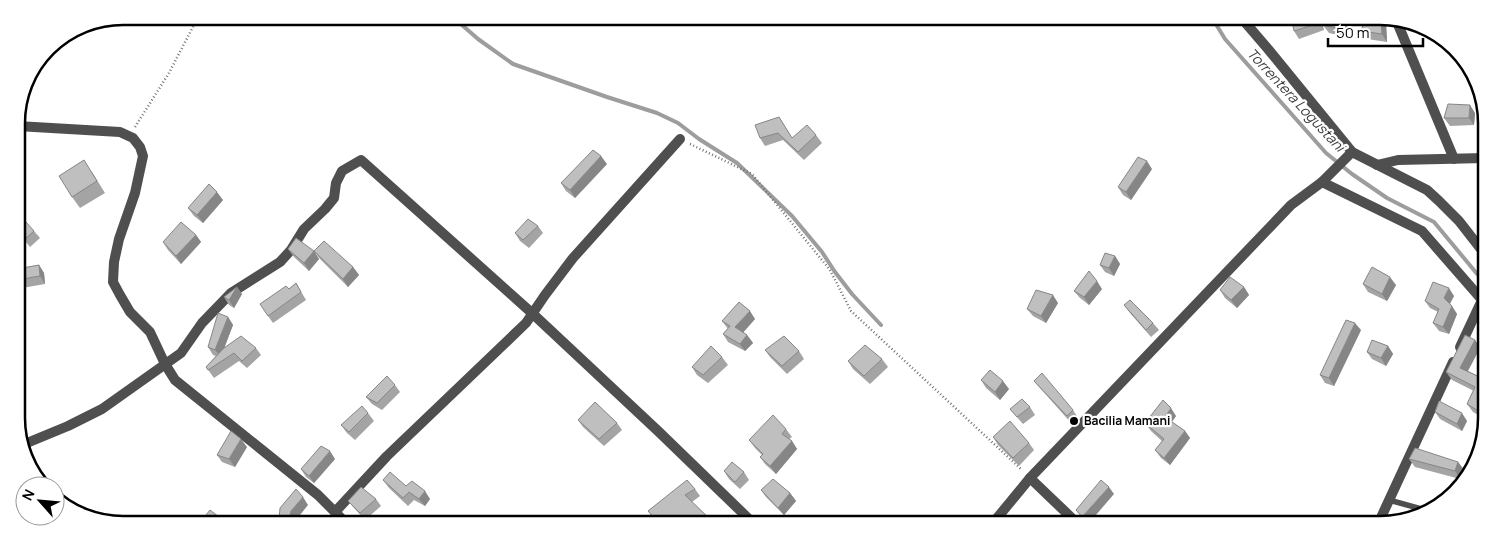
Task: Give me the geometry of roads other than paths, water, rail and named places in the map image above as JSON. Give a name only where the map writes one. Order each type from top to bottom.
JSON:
[{"type":"street","points":[[1248,25],[1352,152],[1426,190],[1459,221],[1478,245]]},
{"type":"street","points":[[1399,27],[1454,159]]},
{"type":"street","points":[[25,127],[120,132],[132,138],[140,147],[143,156],[135,193],[119,239],[114,262],[113,282],[120,296],[130,312],[150,332],[175,380],[318,495],[339,516]]},
{"type":"street","points":[[335,512],[387,456],[526,323],[573,258],[680,139]]},
{"type":"street","points":[[999,516],[1030,478],[1291,205],[1322,182],[1352,152]]},
{"type":"street","points":[[1377,165],[1398,160],[1478,158]]},
{"type":"street","points":[[28,442],[102,409],[182,353],[202,323],[231,293],[280,262],[291,250],[304,229],[325,210],[334,198],[336,183],[342,171],[361,160],[533,314],[746,516]]},
{"type":"street","points":[[1322,182],[1422,231],[1478,295]]},
{"type":"street","points":[[1382,516],[1423,424],[1478,311]]},
{"type":"street","points":[[1030,478],[1070,516]]},
{"type":"lane","points":[[1389,500],[1419,508]]},
{"type":"waterway","points":[[462,25],[513,64],[657,113],[678,123],[737,163],[792,216],[822,252],[852,294],[881,325]]},
{"type":"waterway","name":"Torrentera Logustani","points":[[1216,25],[1225,39],[1326,153],[1387,198],[1434,222],[1478,275]]},
{"type":"place","name":"Bacilia Mamani","points":[[1074,421]]}]
